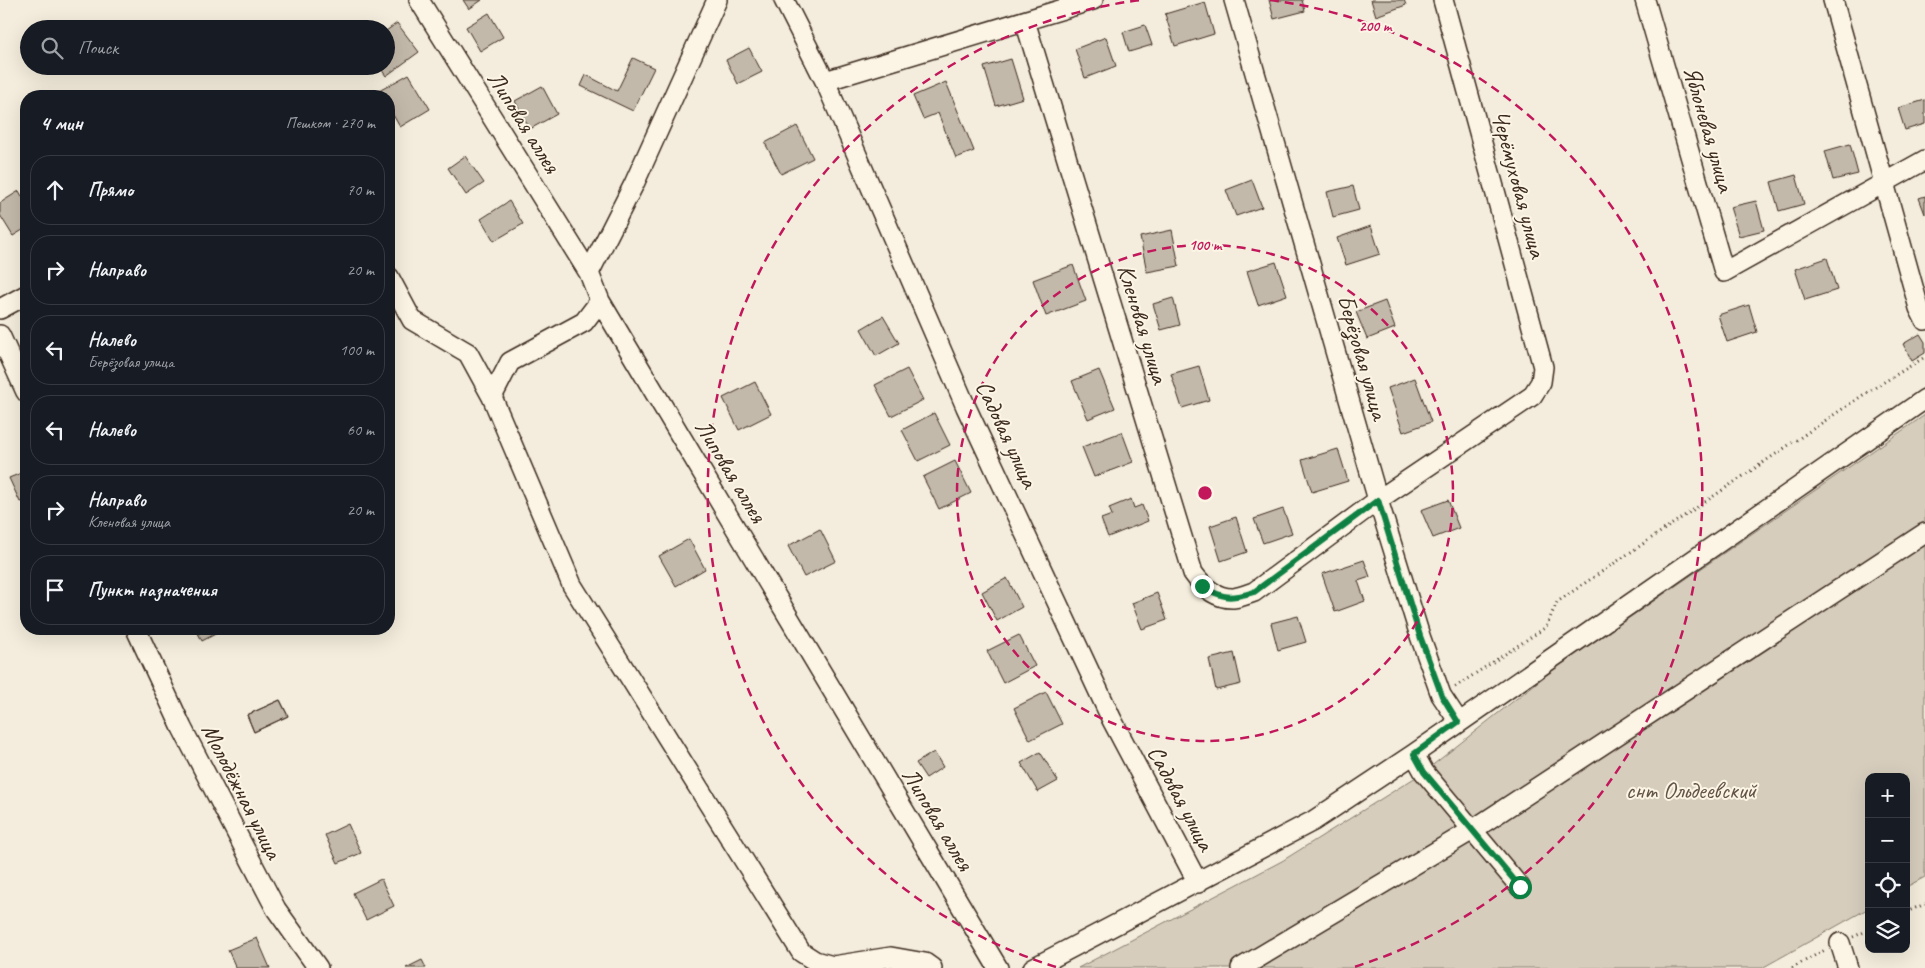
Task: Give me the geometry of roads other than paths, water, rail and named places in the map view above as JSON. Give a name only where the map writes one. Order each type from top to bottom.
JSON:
[{"type":"street","name":"Липовая аллея","points":[[419,0],[589,273],[600,301],[998,968]]},
{"type":"street","points":[[589,273],[634,184],[717,0]]},
{"type":"street","name":"Садовая улица","points":[[784,0],[825,81],[966,407],[1112,720],[1198,883]]},
{"type":"street","points":[[825,81],[1093,0]]},
{"type":"street","name":"Берёзовая улица","points":[[1234,0],[1378,500],[1420,636],[1442,696],[1458,722]]},
{"type":"street","name":"Черёмуховая улица","points":[[1378,500],[1532,396],[1541,382],[1543,367],[1442,0]]},
{"type":"street","name":"Яблоневая улица","points":[[1645,0],[1724,272],[1884,185]]},
{"type":"street","points":[[1833,0],[1919,308],[1925,320]]},
{"type":"street","name":"Кленовая улица","points":[[1025,21],[1193,573],[1202,586],[1215,594],[1234,598],[1254,592],[1378,500]]},
{"type":"street","points":[[1884,185],[1925,160]]},
{"type":"street","points":[[395,288],[412,320],[468,353],[492,397],[572,585],[801,952],[815,961],[833,966],[891,957],[925,963],[932,968]]},
{"type":"street","points":[[0,309],[20,299]]},
{"type":"street","points":[[492,397],[510,362],[584,322],[600,301]]},
{"type":"street","points":[[0,335],[20,379]]},
{"type":"street","points":[[1033,968],[1313,821],[1414,754],[1925,399]]},
{"type":"street","points":[[1241,968],[1474,829],[1925,533]]},
{"type":"street","name":"Молодёжная улица","points":[[139,635],[182,728],[276,909],[318,968]]},
{"type":"street","points":[[1414,754],[1424,772],[1474,829],[1520,887]]},
{"type":"street","points":[[1840,943],[1848,968]]},
{"type":"park label","name":"снт Ольдеевский","points":[[1691,790]]}]
